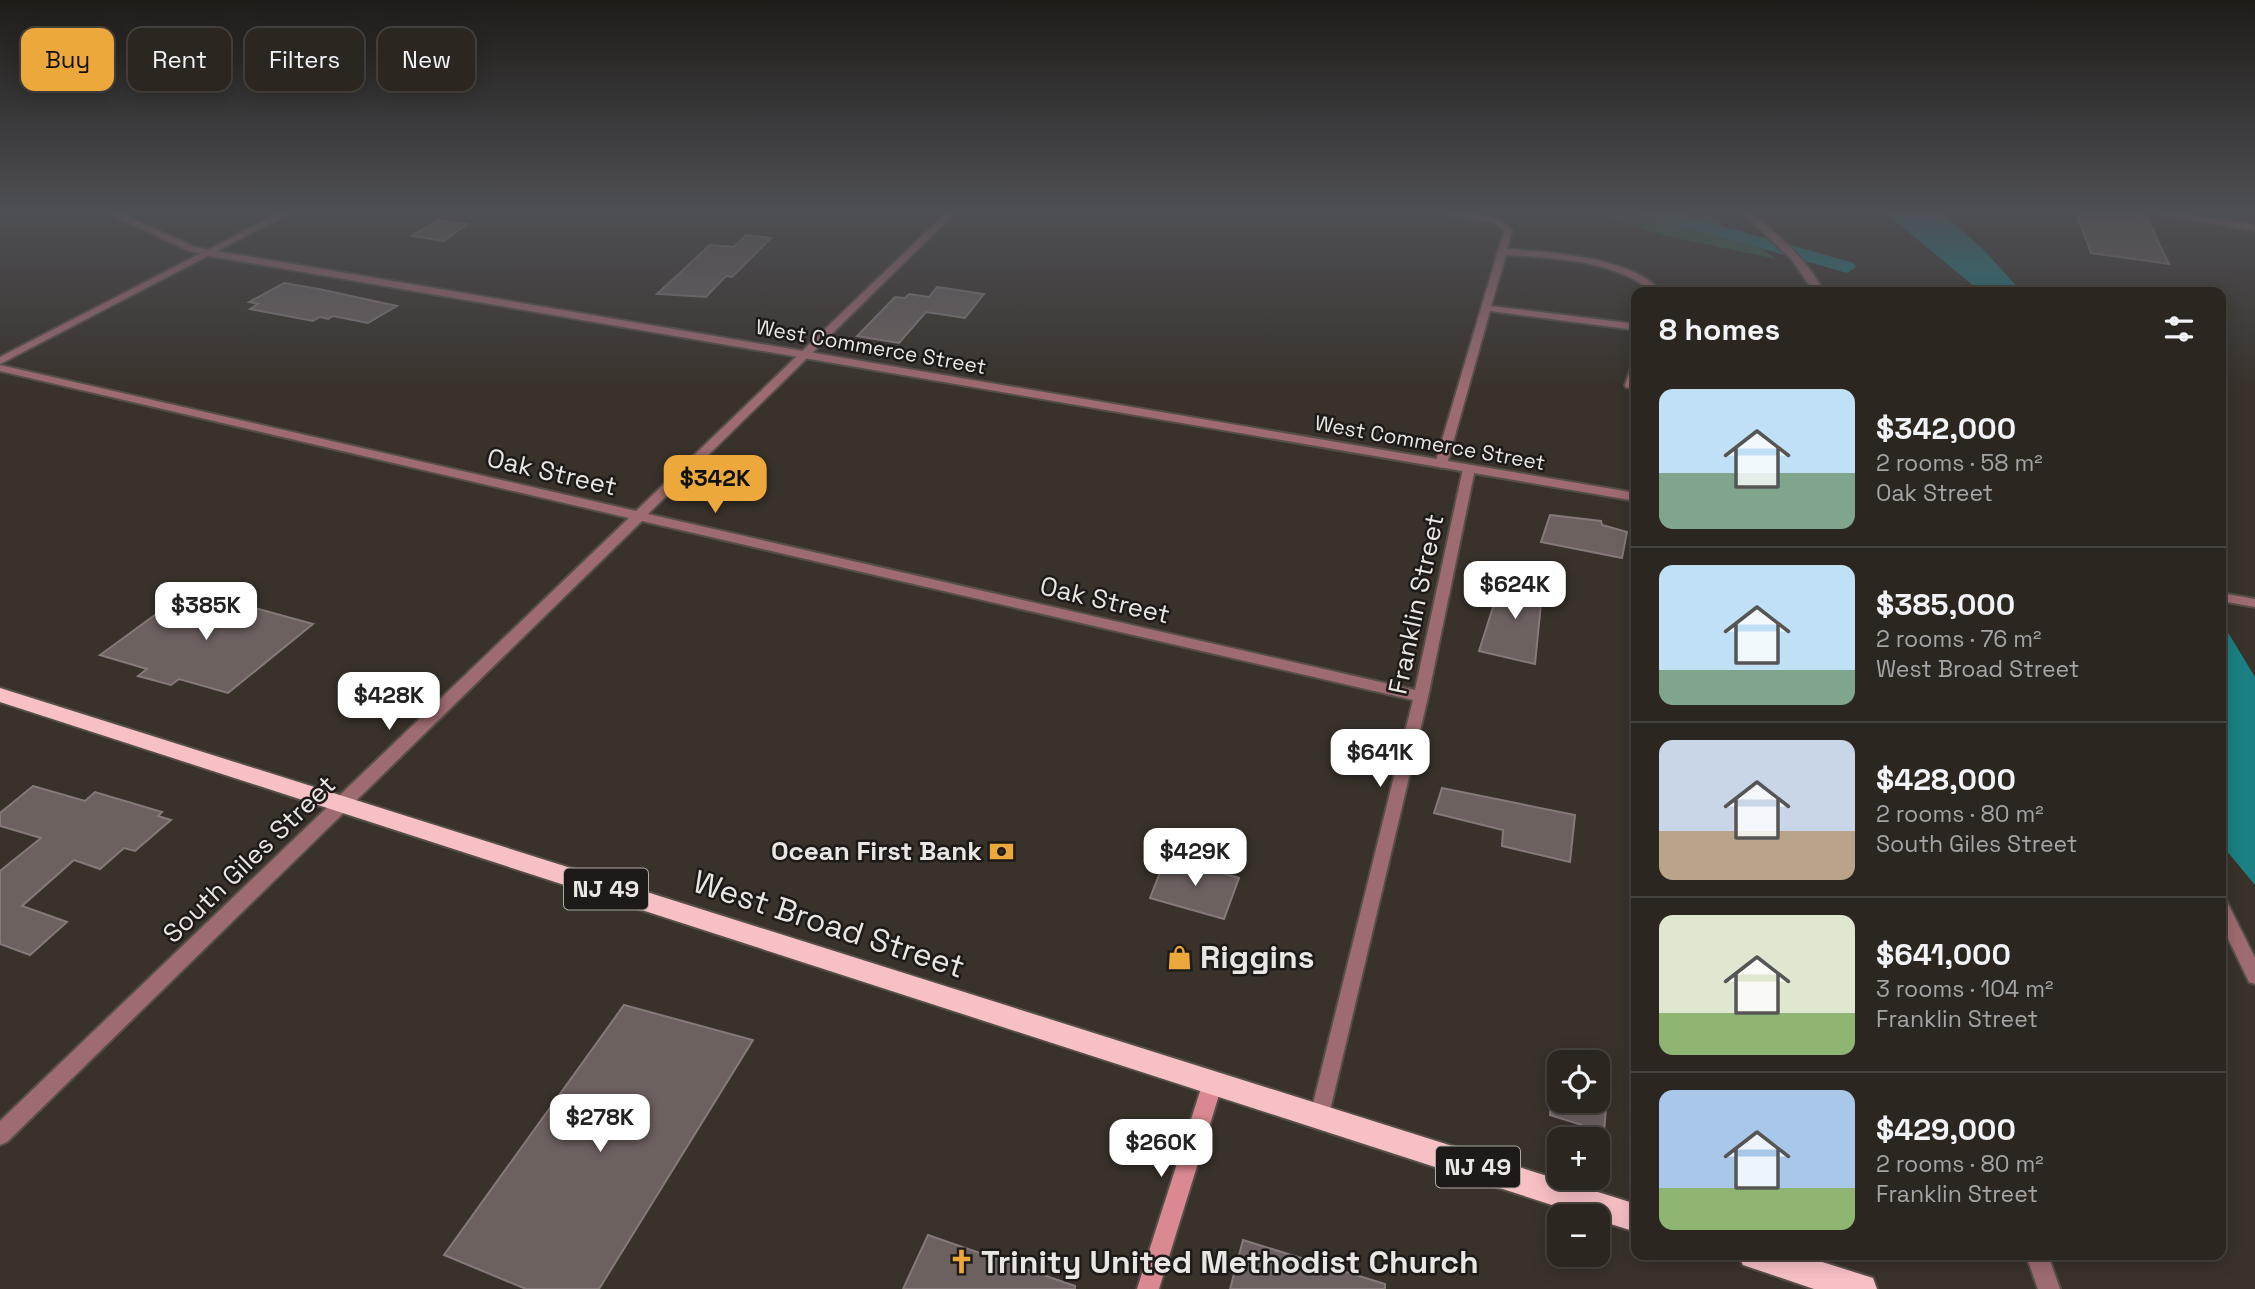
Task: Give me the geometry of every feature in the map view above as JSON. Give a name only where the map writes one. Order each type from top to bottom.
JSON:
[{"type":"highway","name":"West Broad Street","points":[[0,695],[1631,1216]]},
{"type":"highway","points":[[1769,1260],[1861,1289]]},
{"type":"main road","points":[[1149,1289],[1213,1082]]},
{"type":"street","points":[[0,361],[177,270]]},
{"type":"street","name":"West Commerce Street","points":[[310,270],[1631,496]]},
{"type":"street","name":"South Giles Street","points":[[0,1135],[891,270]]},
{"type":"street","points":[[1441,464],[1498,270]]},
{"type":"street","points":[[1615,270],[1652,287]]},
{"type":"street","points":[[1804,270],[1816,287]]},
{"type":"street","points":[[1487,308],[1631,327]]},
{"type":"street","name":"Oak Street","points":[[0,368],[1421,697]]},
{"type":"street","name":"Franklin Street","points":[[1320,1116],[1421,697],[1469,469]]},
{"type":"street","points":[[2226,598],[2255,603]]},
{"type":"street","points":[[2226,917],[2255,976]]},
{"type":"street","points":[[2040,1260],[2049,1289]]},
{"type":"water","points":[[1955,270],[2002,270],[2017,287],[1975,287]]},
{"type":"water","points":[[2226,629],[2255,677],[2255,885],[2226,850]]},
{"type":"building","points":[[683,270],[739,270],[732,277],[726,276],[706,297],[657,294]]},
{"type":"building","points":[[284,283],[397,306],[368,323],[333,316],[328,319],[320,317],[313,321],[250,309],[258,304],[249,302]]},
{"type":"building","points":[[937,287],[984,294],[965,318],[926,312],[899,343],[857,336],[895,297],[905,298],[909,294],[929,297]]},
{"type":"building","points":[[1550,515],[1601,521],[1602,525],[1627,532],[1622,558],[1541,542]]},
{"type":"building","points":[[1503,576],[1543,583],[1535,664],[1479,651]]},
{"type":"building","points":[[189,590],[313,624],[228,693],[179,679],[171,685],[138,676],[147,669],[100,655]]},
{"type":"building","points":[[33,786],[85,801],[95,792],[162,812],[158,816],[171,820],[135,851],[124,848],[100,869],[74,860],[22,906],[67,922],[30,955],[0,944],[0,871],[41,838],[0,826],[0,813]]},
{"type":"building","points":[[1442,788],[1575,815],[1570,862],[1502,846],[1503,830],[1434,813]]},
{"type":"building","points":[[1166,857],[1239,878],[1224,919],[1150,898]]},
{"type":"building","points":[[624,1005],[753,1040],[599,1289],[526,1289],[444,1255]]},
{"type":"building","points":[[1606,1113],[1604,1127],[1588,1127],[1550,1115]]},
{"type":"building","name":"Trinity United Methodist Church","points":[[928,1235],[1075,1286],[1075,1289],[903,1289]]},
{"type":"building","points":[[1243,1240],[1385,1284],[1385,1289],[1230,1289]]},
{"type":"place","name":"Ocean First Bank","points":[[1002,851]]},
{"type":"place","name":"Riggins","points":[[1180,957]]},
{"type":"place","name":"Trinity United Methodist Church","points":[[961,1262]]}]
